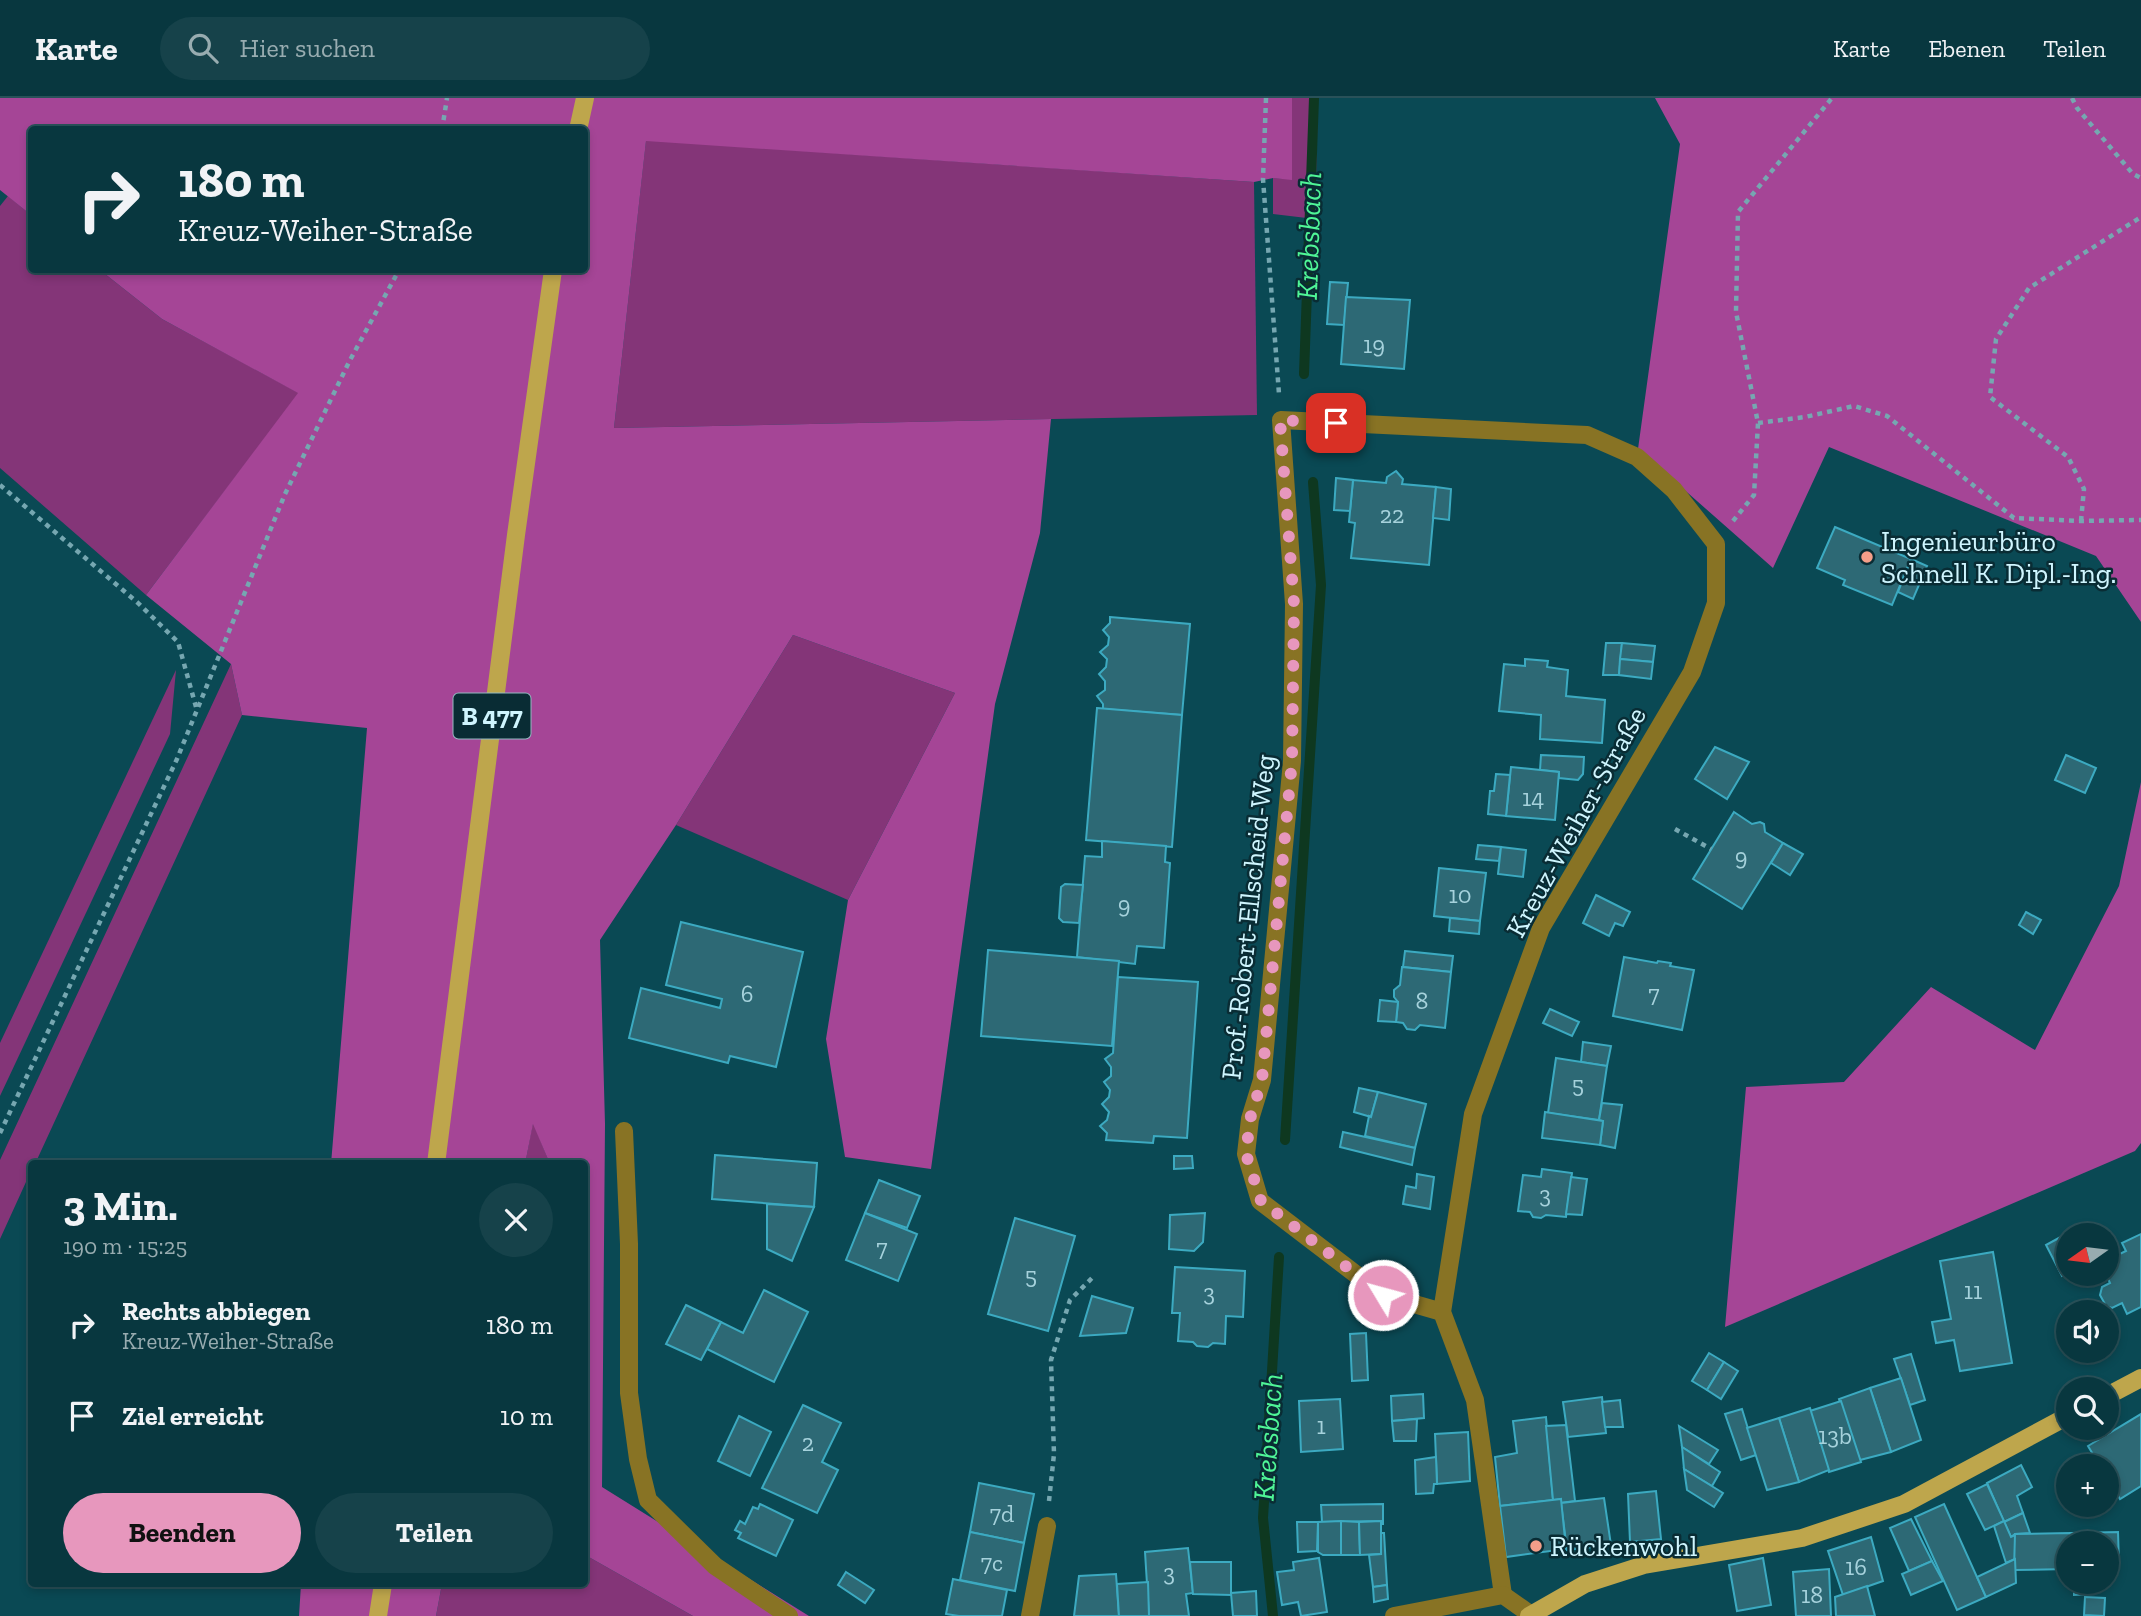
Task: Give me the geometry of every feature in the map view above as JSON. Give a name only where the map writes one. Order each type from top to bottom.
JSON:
[{"type":"main road","points":[[579,126],[585,98]]},
{"type":"main road","name":"B 477","points":[[437,1160],[516,535],[553,273]]},
{"type":"main road","points":[[2119,1390],[2141,1378]]},
{"type":"main road","points":[[1530,1615],[1585,1584],[1644,1565],[1802,1538],[1905,1504],[2056,1422]]},
{"type":"main road","points":[[378,1616],[383,1587]]},
{"type":"street","points":[[1280,420],[1587,435],[1637,457],[1674,490],[1716,544]]},
{"type":"street","name":"Prof.-Robert-Ellscheid-Weg","points":[[1280,420],[1294,604],[1292,761],[1262,1080],[1250,1119],[1246,1154],[1261,1201],[1383,1295],[1442,1312]]},
{"type":"street","name":"Kreuz-Weiher-Straße","points":[[1503,1595],[1475,1400],[1442,1312],[1473,1114],[1541,928],[1692,672],[1716,603],[1716,544]]},
{"type":"street","points":[[624,1131],[629,1244],[629,1393],[638,1460],[648,1500],[715,1566],[789,1616]]},
{"type":"street","points":[[1030,1616],[1047,1526]]},
{"type":"street","points":[[1394,1616],[1503,1595],[1530,1615]]},
{"type":"path","points":[[443,126],[447,98]]},
{"type":"path","points":[[1266,98],[1263,179],[1280,420]]},
{"type":"path","points":[[1716,544],[1754,495],[1758,423],[1736,312],[1738,212],[1832,98]]},
{"type":"path","points":[[2072,98],[2077,108],[2133,174],[2141,178]]},
{"type":"path","points":[[2081,522],[2084,489],[2068,457],[1990,397],[1996,338],[2029,288],[2141,218]]},
{"type":"path","points":[[0,1133],[177,759],[285,494],[349,362],[397,273]]},
{"type":"path","points":[[1758,423],[1805,417],[1854,405],[1887,416],[2014,518],[2081,522],[2141,520]]},
{"type":"path","points":[[0,485],[138,603],[178,642],[197,707]]},
{"type":"path","points":[[1675,830],[1711,849]]},
{"type":"path","points":[[1047,1526],[1054,1454],[1051,1360],[1070,1300],[1093,1278]]},
{"type":"shaded area","points":[[0,98],[1292,98],[1292,180],[1273,178],[1254,182],[646,141],[614,428],[1051,419],[1040,533],[995,704],[931,1169],[845,1157],[826,1039],[848,900],[955,693],[793,635],[676,825],[600,940],[605,1124],[602,1487],[809,1616],[693,1616],[588,1557],[588,1160],[548,1160],[533,1124],[526,1160],[331,1160],[367,728],[242,715],[231,664],[146,595],[298,393],[162,319],[104,273],[588,273],[588,126],[28,126],[28,213],[0,190]]},
{"type":"shaded area","points":[[1292,98],[1318,98],[1315,219],[1273,214],[1273,178],[1292,179]]},
{"type":"shaded area","points":[[1655,98],[2141,98],[2141,622],[2096,556],[1829,447],[1773,568],[1638,449],[1680,144]]},
{"type":"shaded area","points":[[646,140],[1254,182],[1257,415],[614,428]]},
{"type":"shaded area","points":[[8,196],[28,213],[28,273],[104,273],[162,319],[299,393],[146,595],[0,468],[0,206]]},
{"type":"shaded area","points":[[793,635],[955,693],[848,900],[676,825]]},
{"type":"shaded area","points":[[231,664],[242,715],[37,1160],[28,1160],[28,1178],[0,1239],[0,1160]]},
{"type":"shaded area","points":[[176,670],[170,734],[0,1096],[0,1043]]},
{"type":"shaded area","points":[[2141,782],[2141,1143],[2135,1151],[1725,1327],[1746,1087],[1844,1082],[1931,987],[2035,1050],[2119,886]]},
{"type":"shaded area","points":[[533,1122],[548,1160],[526,1160]]},
{"type":"shaded area","points":[[588,1557],[693,1616],[436,1616],[441,1587],[588,1587]]},
{"type":"shaded area","points":[[301,1587],[441,1587],[436,1616],[299,1616]]},
{"type":"building","points":[[1330,282],[1348,283],[1344,325],[1327,324]]},
{"type":"building","points":[[1346,297],[1410,300],[1404,369],[1341,364]]},
{"type":"building","points":[[1396,471],[1403,479],[1402,484],[1436,487],[1429,565],[1351,558],[1355,523],[1349,522],[1353,480],[1386,483],[1387,477]]},
{"type":"building","points":[[1336,478],[1353,480],[1350,511],[1334,510]]},
{"type":"building","points":[[1436,487],[1451,489],[1449,520],[1433,518]]},
{"type":"building","points":[[1835,527],[1911,559],[1892,605],[1843,585],[1845,580],[1817,568]]},
{"type":"building","points":[[1911,559],[1927,566],[1913,599],[1898,592]]},
{"type":"building","points":[[1110,617],[1190,624],[1182,715],[1103,709],[1097,696],[1105,690],[1105,681],[1099,674],[1106,667],[1107,659],[1100,652],[1108,645],[1109,637],[1103,630],[1110,623]]},
{"type":"building","points":[[1606,643],[1622,643],[1619,675],[1603,675]]},
{"type":"building","points":[[1622,643],[1655,646],[1653,662],[1620,659]]},
{"type":"building","points":[[1525,659],[1548,661],[1547,667],[1568,670],[1566,696],[1605,700],[1602,743],[1540,739],[1541,715],[1499,711],[1504,664],[1525,666]]},
{"type":"building","points":[[1620,659],[1653,662],[1651,679],[1619,675]]},
{"type":"building","points":[[1097,708],[1182,715],[1172,847],[1086,840]]},
{"type":"building","points":[[1715,747],[1749,762],[1727,799],[1695,779]]},
{"type":"building","points":[[1541,755],[1584,757],[1583,774],[1578,780],[1559,778],[1559,772],[1540,770]]},
{"type":"building","points":[[2066,755],[2096,768],[2085,793],[2055,780]]},
{"type":"building","points":[[1511,767],[1559,772],[1555,820],[1506,816]]},
{"type":"building","points":[[1496,774],[1510,775],[1506,816],[1488,814],[1490,791],[1494,791]]},
{"type":"building","points":[[1734,812],[1752,824],[1764,824],[1765,832],[1783,843],[1742,909],[1693,879]]},
{"type":"building","points":[[1102,841],[1166,846],[1165,862],[1170,863],[1164,948],[1137,946],[1135,964],[1077,957],[1085,856],[1102,857]]},
{"type":"building","points":[[1783,843],[1803,854],[1790,875],[1771,863]]},
{"type":"building","points":[[1478,845],[1501,847],[1499,861],[1476,859]]},
{"type":"building","points":[[1501,847],[1526,850],[1523,877],[1498,874]]},
{"type":"building","points":[[1439,868],[1486,873],[1480,921],[1434,916]]},
{"type":"building","points":[[1065,884],[1083,885],[1079,923],[1063,922],[1059,918],[1061,887]]},
{"type":"building","points":[[1596,895],[1630,912],[1623,926],[1615,923],[1609,936],[1583,923]]},
{"type":"building","points":[[2026,912],[2041,920],[2033,934],[2019,925]]},
{"type":"building","points":[[1450,918],[1480,921],[1479,934],[1449,931]]},
{"type":"building","points":[[681,922],[803,952],[776,1067],[730,1056],[728,1063],[629,1038],[641,988],[720,1008],[722,999],[666,985]]},
{"type":"building","points":[[988,950],[1119,961],[1112,1046],[981,1036]]},
{"type":"building","points":[[1405,951],[1453,956],[1451,972],[1403,967]]},
{"type":"building","points":[[1624,957],[1671,963],[1670,966],[1694,970],[1682,1030],[1613,1016]]},
{"type":"building","points":[[1402,967],[1451,972],[1445,1028],[1420,1025],[1415,1030],[1407,1029],[1403,1023],[1396,1022],[1398,1002],[1394,997],[1394,990],[1400,985]]},
{"type":"building","points":[[1118,977],[1198,982],[1187,1138],[1154,1136],[1153,1143],[1106,1140],[1107,1133],[1100,1126],[1107,1120],[1109,1112],[1102,1104],[1109,1097],[1110,1090],[1104,1082],[1111,1076],[1111,1067],[1105,1059],[1113,1053]]},
{"type":"building","points":[[1380,1000],[1398,1002],[1396,1022],[1378,1021]]},
{"type":"building","points":[[1550,1009],[1579,1022],[1572,1036],[1543,1023]]},
{"type":"building","points":[[1583,1042],[1611,1046],[1607,1066],[1581,1062]]},
{"type":"building","points":[[1556,1058],[1607,1066],[1599,1120],[1548,1113]]},
{"type":"building","points":[[1359,1088],[1378,1092],[1371,1117],[1354,1112]]},
{"type":"building","points":[[1378,1092],[1426,1104],[1415,1148],[1365,1136]]},
{"type":"building","points":[[1602,1103],[1622,1105],[1615,1148],[1600,1145],[1603,1121],[1599,1120]]},
{"type":"building","points":[[1545,1112],[1603,1121],[1600,1145],[1542,1138]]},
{"type":"building","points":[[1343,1132],[1415,1148],[1412,1165],[1340,1147]]},
{"type":"building","points":[[715,1155],[817,1163],[814,1207],[712,1199]]},
{"type":"building","points":[[1174,1156],[1192,1156],[1193,1168],[1174,1169]]},
{"type":"building","points":[[1542,1169],[1572,1173],[1566,1217],[1533,1217],[1530,1212],[1518,1211],[1523,1175],[1541,1177]]},
{"type":"building","points":[[1417,1174],[1434,1177],[1430,1209],[1403,1204],[1406,1186],[1416,1188]]},
{"type":"building","points":[[1571,1177],[1587,1179],[1582,1215],[1566,1214]]},
{"type":"building","points":[[879,1180],[920,1196],[907,1228],[865,1213]]},
{"type":"building","points":[[767,1204],[814,1207],[792,1261],[767,1249]]},
{"type":"building","points":[[865,1213],[917,1234],[898,1281],[846,1260]]},
{"type":"building","points":[[1205,1213],[1203,1242],[1194,1251],[1169,1249],[1170,1215]]},
{"type":"building","points":[[1015,1218],[1075,1236],[1048,1331],[988,1314]]},
{"type":"building","points":[[2141,1234],[2141,1307],[2127,1314],[2122,1303],[2119,1304],[2119,1300],[2103,1300],[2100,1295],[2104,1286],[2119,1286],[2119,1254],[2126,1251],[2122,1243]]},
{"type":"building","points":[[2056,1240],[2056,1264],[2046,1245]]},
{"type":"building","points":[[1993,1252],[2012,1363],[1960,1371],[1954,1340],[1936,1343],[1932,1322],[1951,1319],[1940,1261]]},
{"type":"building","points":[[1175,1267],[1245,1271],[1243,1317],[1226,1316],[1225,1344],[1213,1343],[1208,1347],[1178,1341],[1180,1313],[1172,1313]]},
{"type":"building","points":[[764,1290],[808,1312],[774,1382],[707,1349],[721,1322],[743,1333]]},
{"type":"building","points":[[1092,1296],[1133,1308],[1126,1333],[1080,1336]]},
{"type":"building","points":[[686,1305],[721,1322],[701,1360],[666,1344]]},
{"type":"building","points":[[1366,1333],[1368,1380],[1352,1381],[1350,1334]]},
{"type":"building","points":[[1709,1353],[1724,1362],[1707,1390],[1692,1381]]},
{"type":"building","points":[[1911,1354],[1925,1400],[1910,1405],[1894,1359]]},
{"type":"building","points":[[1724,1362],[1738,1371],[1721,1399],[1707,1390]]},
{"type":"building","points":[[1901,1378],[1921,1440],[1891,1452],[1870,1388]]},
{"type":"building","points":[[1870,1388],[1891,1452],[1860,1460],[1839,1399]]},
{"type":"building","points":[[1423,1394],[1424,1418],[1392,1421],[1391,1396]]},
{"type":"building","points":[[1602,1397],[1606,1433],[1568,1437],[1563,1402]]},
{"type":"building","points":[[1340,1399],[1343,1449],[1301,1452],[1299,1401]]},
{"type":"building","points":[[1620,1400],[1623,1427],[1605,1427],[1602,1402]]},
{"type":"building","points":[[1841,1401],[1861,1462],[1829,1472],[1810,1411]]},
{"type":"building","points":[[803,1405],[841,1423],[822,1462],[838,1470],[817,1513],[762,1488]]},
{"type":"building","points":[[1810,1408],[1829,1470],[1799,1482],[1779,1418]]},
{"type":"building","points":[[1742,1409],[1756,1455],[1741,1460],[1725,1414]]},
{"type":"building","points":[[2141,1414],[2141,1486],[2120,1499],[2119,1454],[2093,1454],[2088,1446],[2098,1440],[2119,1440],[2119,1427]]},
{"type":"building","points":[[739,1416],[771,1432],[750,1476],[718,1461]]},
{"type":"building","points":[[1546,1417],[1553,1500],[1500,1506],[1495,1457],[1517,1453],[1513,1421]]},
{"type":"building","points":[[1779,1418],[1799,1482],[1767,1490],[1747,1428]]},
{"type":"building","points":[[1417,1419],[1416,1441],[1394,1441],[1392,1421]]},
{"type":"building","points":[[1566,1425],[1575,1501],[1561,1503],[1561,1499],[1553,1500],[1546,1426]]},
{"type":"building","points":[[1679,1426],[1718,1450],[1709,1464],[1682,1447]]},
{"type":"building","points":[[1468,1432],[1470,1481],[1437,1484],[1435,1434]]},
{"type":"building","points":[[1682,1447],[1720,1472],[1712,1486],[1684,1469]]},
{"type":"building","points":[[1436,1457],[1437,1484],[1434,1484],[1433,1493],[1416,1494],[1415,1460]]},
{"type":"building","points":[[2021,1465],[2032,1487],[2017,1496],[2023,1513],[2004,1522],[1987,1483]]},
{"type":"building","points":[[1684,1469],[1723,1493],[1714,1507],[1687,1490]]},
{"type":"building","points":[[979,1483],[1034,1494],[1024,1543],[970,1532]]},
{"type":"building","points":[[1987,1484],[2004,1521],[1985,1530],[1967,1494]]},
{"type":"building","points":[[1656,1491],[1661,1539],[1630,1542],[1628,1494]]},
{"type":"building","points":[[1604,1498],[1611,1545],[1567,1550],[1561,1503]]},
{"type":"building","points":[[1561,1499],[1566,1549],[1506,1557],[1500,1506]]},
{"type":"building","points":[[760,1504],[793,1520],[776,1556],[738,1538],[741,1533],[735,1530],[740,1521],[745,1524],[753,1507],[758,1509]]},
{"type":"building","points":[[1383,1504],[1383,1524],[1381,1521],[1322,1522],[1321,1505]]},
{"type":"building","points":[[1944,1504],[1986,1597],[1957,1610],[1915,1517]]},
{"type":"building","points":[[2023,1513],[2030,1533],[2015,1534],[2011,1537],[2004,1522]]},
{"type":"building","points":[[1911,1519],[1932,1561],[1909,1571],[1890,1528]]},
{"type":"building","points":[[1341,1521],[1359,1522],[1360,1555],[1341,1555]]},
{"type":"building","points":[[1341,1521],[1341,1555],[1323,1555],[1318,1552],[1318,1522]]},
{"type":"building","points":[[1381,1521],[1381,1554],[1360,1555],[1359,1522]]},
{"type":"building","points":[[2004,1521],[2011,1537],[2015,1535],[2015,1559],[2006,1563],[1994,1526]]},
{"type":"building","points":[[1297,1522],[1318,1522],[1317,1551],[1298,1552]]},
{"type":"building","points":[[970,1532],[1024,1543],[1015,1591],[960,1580]]},
{"type":"building","points":[[1381,1533],[1384,1533],[1387,1585],[1373,1587],[1369,1555],[1381,1554]]},
{"type":"building","points":[[2056,1533],[2056,1569],[2014,1570],[2015,1534]]},
{"type":"building","points":[[1871,1537],[1883,1581],[1843,1595],[1828,1551]]},
{"type":"building","points":[[1188,1548],[1193,1593],[1186,1594],[1189,1616],[1149,1616],[1145,1552]]},
{"type":"building","points":[[1319,1558],[1327,1612],[1301,1616],[1298,1602],[1282,1605],[1277,1572],[1294,1570],[1293,1562]]},
{"type":"building","points":[[1763,1558],[1771,1605],[1737,1611],[1729,1565]]},
{"type":"building","points":[[2015,1559],[2016,1583],[1986,1597],[1977,1577]]},
{"type":"building","points":[[1932,1561],[1943,1581],[1911,1595],[1902,1574]]},
{"type":"building","points":[[1190,1562],[1231,1562],[1231,1595],[1193,1594]]},
{"type":"building","points":[[1829,1569],[1831,1616],[1796,1616],[1793,1572]]},
{"type":"building","points":[[846,1572],[874,1590],[865,1603],[838,1585]]},
{"type":"building","points":[[1116,1574],[1119,1616],[1074,1616],[1079,1576]]},
{"type":"building","points":[[953,1579],[1007,1590],[1002,1616],[946,1614]]},
{"type":"building","points":[[1148,1582],[1149,1616],[1119,1616],[1117,1584]]},
{"type":"building","points":[[1387,1585],[1388,1599],[1374,1602],[1373,1587]]},
{"type":"building","points":[[1867,1586],[1875,1616],[1836,1616],[1835,1597]]},
{"type":"building","points":[[1256,1591],[1257,1616],[1233,1616],[1231,1593]]},
{"type":"building","points":[[2085,1597],[2105,1598],[2104,1616],[2084,1615]]},
{"type":"waterway","name":"Krebsbach","points":[[1304,374],[1314,98]]},
{"type":"waterway","name":"Krebsbach","points":[[1285,1140],[1321,585],[1313,482]]},
{"type":"waterway","name":"Krebsbach","points":[[1273,1616],[1263,1518],[1279,1257]]},
{"type":"place","name":"Ingenieurbüro Schnell K. Dipl.-Ing.","points":[[1867,557]]},
{"type":"place","name":"Rückenwohl","points":[[1536,1546]]},
{"type":"route","points":[[1336,423],[1280,420],[1294,604],[1292,761],[1262,1080],[1250,1119],[1246,1154],[1261,1201],[1383,1295]]}]
